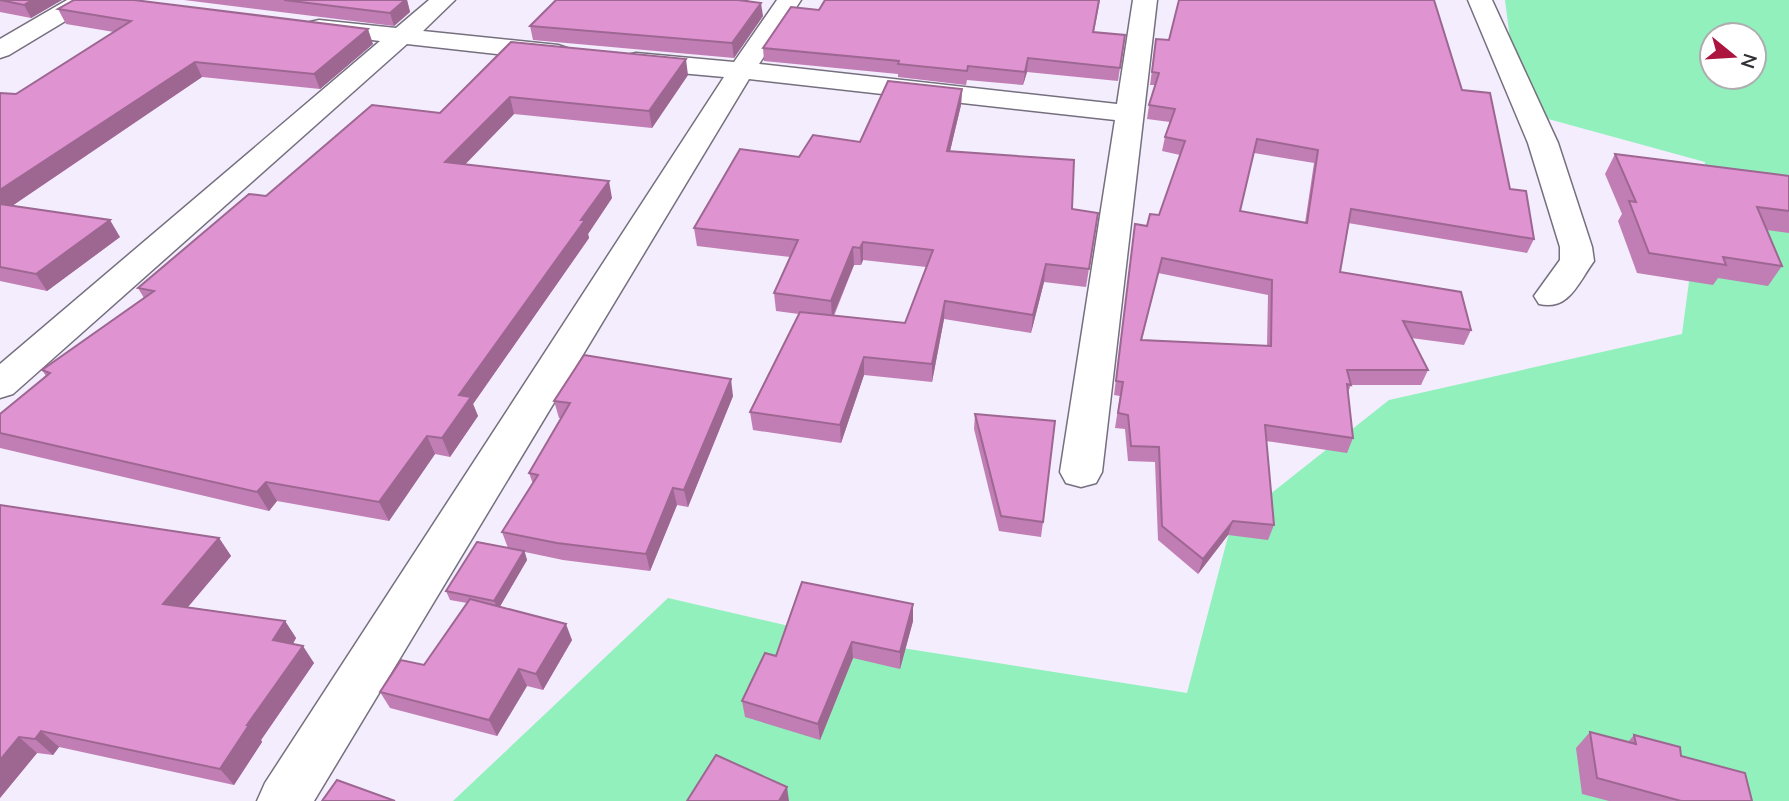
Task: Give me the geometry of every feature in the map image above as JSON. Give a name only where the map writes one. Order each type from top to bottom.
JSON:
[{"type":"street","points":[[0,50],[83,0]]},
{"type":"street","points":[[0,386],[443,0]]},
{"type":"street","points":[[284,801],[741,71],[789,0]]},
{"type":"street","points":[[1081,472],[1145,0]]},
{"type":"street","points":[[1480,0],[1543,143],[1576,247],[1577,261],[1551,296]]},
{"type":"street","points":[[292,23],[577,55]]},
{"type":"street","points":[[618,59],[1131,114]]},
{"type":"green space","points":[[1505,0],[1789,0],[1789,801],[453,801],[668,598],[845,639],[1187,693],[1231,525],[1389,400],[1682,334],[1705,162],[1541,117],[1511,47]]},
{"type":"building","points":[[0,0],[32,0],[24,5]]},
{"type":"building","points":[[74,0],[134,0],[368,29],[314,74],[195,62],[0,190],[0,93],[16,94],[131,21],[58,9]]},
{"type":"building","points":[[284,0],[405,0],[390,13]]},
{"type":"building","points":[[556,0],[738,0],[761,3],[732,43],[530,26]]},
{"type":"building","points":[[825,0],[1099,0],[1093,32],[1125,35],[1120,68],[1028,58],[1025,72],[968,66],[967,71],[898,64],[899,61],[763,48],[791,7],[819,10]]},
{"type":"building","points":[[1179,0],[1434,0],[1462,90],[1490,93],[1510,189],[1526,191],[1534,239],[1351,209],[1340,272],[1461,292],[1471,330],[1403,321],[1428,370],[1347,370],[1351,385],[1347,384],[1353,438],[1265,425],[1274,525],[1233,521],[1203,559],[1162,526],[1159,447],[1131,446],[1128,415],[1118,413],[1123,382],[1116,381],[1135,224],[1147,226],[1150,214],[1159,215],[1185,141],[1165,137],[1175,109],[1149,105],[1159,73],[1152,72],[1156,39],[1169,40]],"holes":[[[1257,139],[1318,150],[1307,223],[1240,211]],[[1162,258],[1272,280],[1271,346],[1141,340]]]},
{"type":"building","points":[[511,42],[686,59],[649,111],[510,97],[445,162],[609,181],[581,220],[585,220],[459,395],[471,397],[442,438],[427,436],[379,502],[266,482],[257,492],[0,433],[0,414],[50,373],[42,370],[154,291],[138,288],[249,194],[266,196],[372,105],[440,113]]},
{"type":"building","points":[[888,81],[962,89],[947,151],[1074,160],[1072,209],[1098,213],[1089,269],[1046,264],[1033,315],[945,301],[932,364],[864,357],[840,425],[750,412],[800,312],[905,323],[933,250],[863,242],[860,248],[853,247],[831,301],[774,293],[798,240],[694,228],[740,149],[799,157],[813,135],[860,142]]},
{"type":"building","points":[[1615,154],[1789,176],[1789,211],[1757,207],[1782,266],[1723,257],[1726,265],[1649,253],[1629,201],[1636,202]]},
{"type":"building","points":[[0,204],[110,220],[36,274],[0,267]]},
{"type":"building","points":[[584,355],[731,379],[684,490],[673,488],[646,554],[557,543],[502,532],[538,475],[529,473],[570,403],[554,401]]},
{"type":"building","points":[[975,414],[1055,421],[1043,522],[1001,516]]},
{"type":"building","points":[[0,505],[219,538],[163,604],[285,621],[273,640],[303,646],[247,725],[220,769],[41,731],[35,739],[19,737],[0,760]]},
{"type":"building","points":[[477,542],[524,551],[494,601],[446,591]]},
{"type":"building","points":[[802,582],[913,604],[900,652],[852,642],[818,724],[742,701],[765,653],[776,656]]},
{"type":"building","points":[[470,599],[566,624],[536,674],[519,669],[489,720],[380,692],[401,660],[424,665]]},
{"type":"building","points":[[1590,732],[1636,744],[1634,735],[1680,747],[1681,756],[1745,773],[1752,801],[1681,801],[1597,778]]},
{"type":"building","points":[[716,755],[787,787],[779,801],[687,801]]},
{"type":"building","points":[[337,780],[395,801],[322,801]]}]
